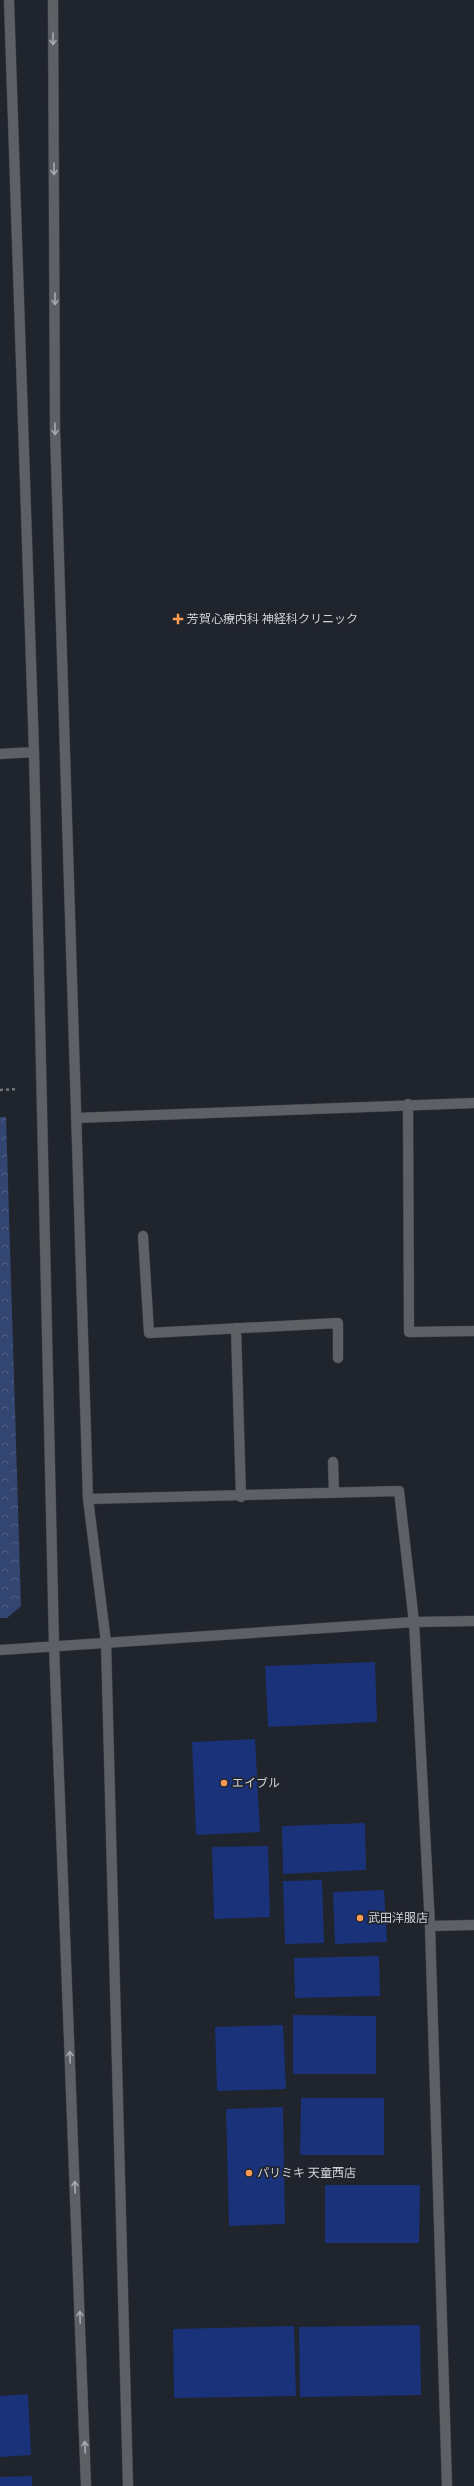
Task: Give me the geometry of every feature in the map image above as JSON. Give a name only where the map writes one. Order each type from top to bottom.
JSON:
[{"type":"street","points":[[9,0],[34,752],[54,1646],[86,2486]]},
{"type":"street","points":[[53,0],[55,429],[88,1499],[106,1642],[128,2486]]},
{"type":"street","points":[[0,754],[34,752]]},
{"type":"street","points":[[76,1118],[474,1102]]},
{"type":"street","points":[[408,1104],[409,1332],[474,1331]]},
{"type":"street","points":[[143,1236],[149,1333],[338,1324],[338,1358]]},
{"type":"street","points":[[236,1328],[241,1496]]},
{"type":"street","points":[[333,1462],[334,1493]]},
{"type":"street","points":[[88,1499],[399,1491],[414,1622],[430,1926],[447,2486]]},
{"type":"street","points":[[0,1650],[414,1622],[474,1621]]},
{"type":"street","points":[[430,1926],[474,1924]]},
{"type":"green space","points":[[0,1117],[6,1117],[21,1606],[7,1618],[0,1618]]},
{"type":"building","points":[[375,1662],[377,1722],[268,1727],[265,1666]]},
{"type":"building","points":[[255,1739],[260,1832],[196,1835],[192,1742]]},
{"type":"building","points":[[365,1823],[366,1870],[283,1874],[282,1826]]},
{"type":"building","points":[[268,1846],[270,1917],[214,1919],[212,1847]]},
{"type":"building","points":[[322,1880],[324,1943],[285,1944],[283,1881]]},
{"type":"building","points":[[384,1890],[387,1942],[335,1944],[333,1892]]},
{"type":"building","points":[[379,1956],[380,1996],[295,1998],[294,1958]]},
{"type":"building","points":[[293,2015],[376,2016],[376,2074],[293,2074]]},
{"type":"building","points":[[283,2025],[286,2089],[217,2091],[215,2027]]},
{"type":"building","points":[[301,2098],[384,2098],[384,2155],[300,2155]]},
{"type":"building","points":[[283,2107],[285,2224],[229,2226],[226,2109]]},
{"type":"building","points":[[325,2185],[420,2185],[419,2243],[325,2243]]},
{"type":"building","points":[[420,2325],[421,2395],[300,2397],[299,2327]]},
{"type":"building","points":[[294,2326],[296,2396],[174,2398],[173,2329]]},
{"type":"building","points":[[28,2394],[31,2455],[0,2457],[0,2396]]},
{"type":"building","points":[[32,2476],[32,2486],[0,2486],[0,2477]]},
{"type":"place","name":"芳賀心療内科 神経科クリニック","points":[[178,619]]},
{"type":"place","name":"エイブル","points":[[224,1783]]},
{"type":"place","name":"武田洋服店","points":[[360,1918]]},
{"type":"place","name":"パリミキ 天童西店","points":[[249,2173]]}]
